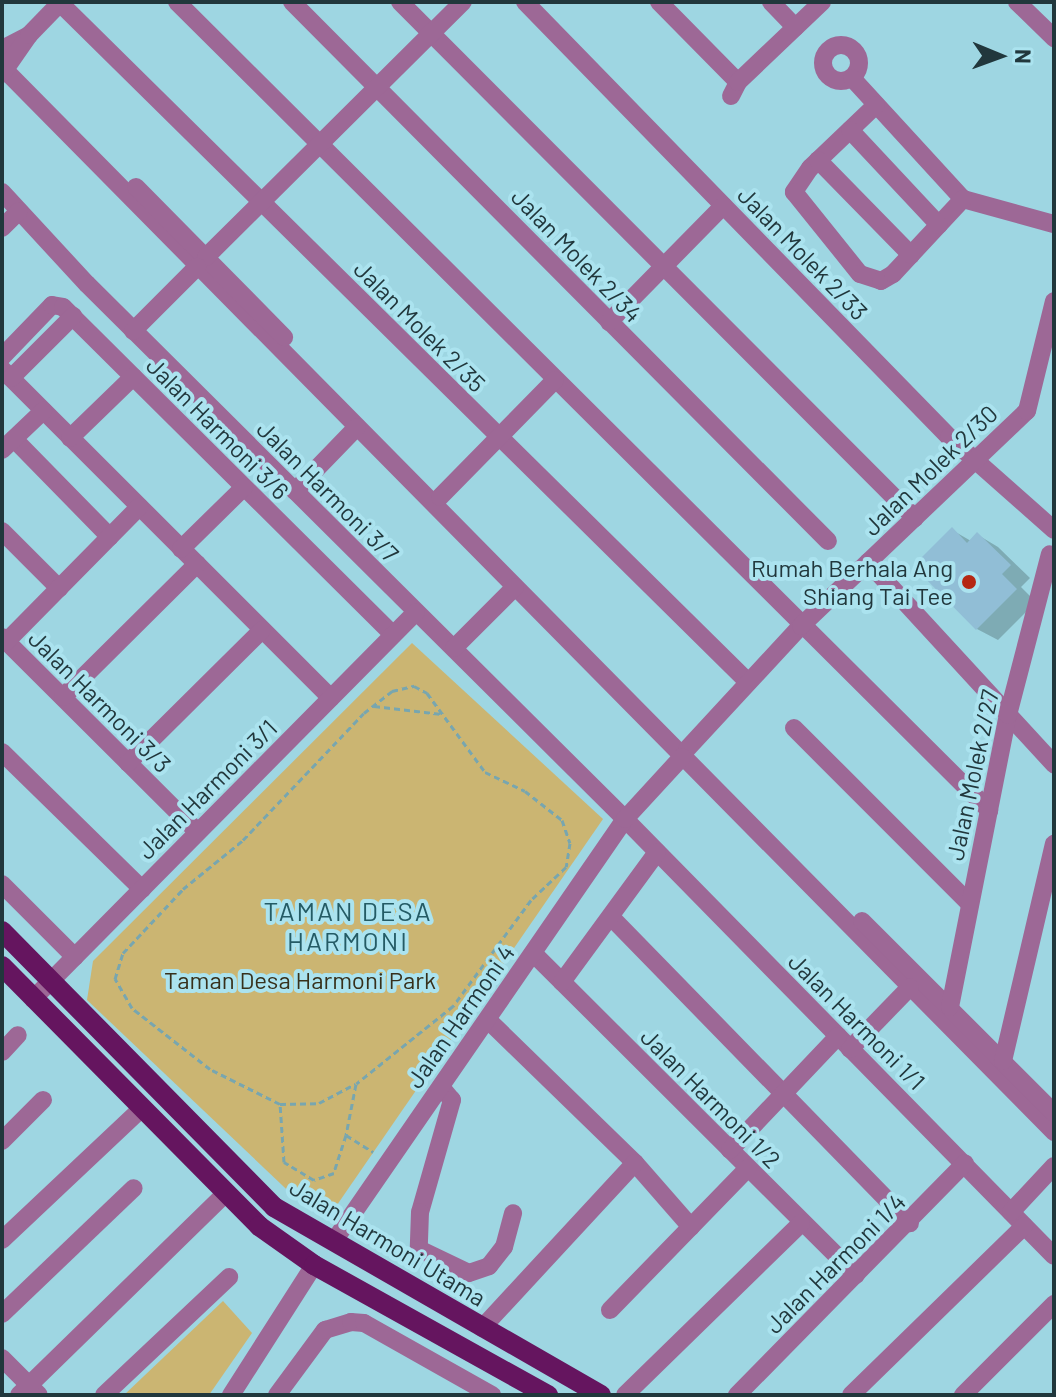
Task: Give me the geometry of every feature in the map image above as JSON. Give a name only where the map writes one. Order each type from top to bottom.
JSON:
[{"type":"main road","name":"Jalan Harmoni Utama","points":[[2,931],[274,1207],[601,1395]]},
{"type":"main road","points":[[2,966],[259,1226],[314,1265],[548,1395]]},
{"type":"street","points":[[177,2],[989,810]]},
{"type":"street","name":"Jalan Molek 2/34","points":[[292,2],[828,541]]},
{"type":"street","points":[[400,2],[662,268],[915,518]]},
{"type":"street","points":[[133,331],[463,2]]},
{"type":"street","name":"Jalan Molek 2/33","points":[[525,2],[975,461],[1054,530]]},
{"type":"street","points":[[659,2],[734,89],[822,2]]},
{"type":"street","points":[[771,2],[795,27]]},
{"type":"street","points":[[1017,2],[1054,38]]},
{"type":"street","points":[[60,3],[6,64],[440,497],[910,987],[1054,1132]]},
{"type":"street","name":"Jalan Molek 2/35","points":[[60,3],[748,682]]},
{"type":"street","points":[[852,78],[963,199],[1054,224]]},
{"type":"street","points":[[876,105],[799,180],[794,192],[798,203],[860,274],[881,281],[911,255],[963,199]]},
{"type":"street","points":[[850,130],[939,225]]},
{"type":"street","points":[[818,160],[911,255]]},
{"type":"street","name":"Jalan Harmoni 3/7","points":[[2,192],[133,331],[625,819]]},
{"type":"street","points":[[609,322],[723,206]]},
{"type":"street","points":[[2,228],[19,211]]},
{"type":"street","points":[[202,262],[357,427],[515,587],[950,1007],[1054,1113]]},
{"type":"street","name":"Jalan Molek 2/30","points":[[684,753],[801,626],[975,461],[1032,402],[1054,301]]},
{"type":"street","points":[[2,357],[52,305],[73,316],[6,374],[331,698]]},
{"type":"street","name":"Jalan Harmoni 3/6","points":[[73,316],[393,635]]},
{"type":"street","points":[[70,438],[133,377]]},
{"type":"street","points":[[440,497],[555,380]]},
{"type":"street","points":[[43,411],[8,445],[110,537]]},
{"type":"street","points":[[295,491],[357,427]]},
{"type":"street","points":[[181,549],[244,487]]},
{"type":"street","points":[[4,640],[139,507]]},
{"type":"street","points":[[2,531],[59,588]]},
{"type":"street","name":"Jalan Molek 2/27","points":[[950,1007],[1008,715],[1050,554]]},
{"type":"street","points":[[868,562],[1054,764]]},
{"type":"street","points":[[63,697],[197,564]]},
{"type":"street","points":[[454,648],[515,587]]},
{"type":"street","name":"Jalan Harmoni 3/1","points":[[33,999],[416,612]]},
{"type":"street","points":[[128,763],[262,630]]},
{"type":"street","name":"Jalan Harmoni 3/3","points":[[4,640],[198,832]]},
{"type":"street","points":[[794,728],[970,904]]},
{"type":"street","points":[[2,752],[142,889]]},
{"type":"street","name":"Jalan Harmoni 4","points":[[334,1241],[625,819],[684,753]]},
{"type":"street","name":"Jalan Harmoni 1/1","points":[[625,819],[1054,1256]]},
{"type":"street","points":[[1003,1061],[1054,844]]},
{"type":"street","points":[[562,982],[657,852]]},
{"type":"street","points":[[2,884],[75,957]]},
{"type":"street","points":[[611,917],[910,1223]]},
{"type":"street","name":"Jalan Harmoni 1/2","points":[[533,953],[856,1275]]},
{"type":"street","points":[[730,1150],[783,1096],[910,987]]},
{"type":"street","points":[[488,1020],[635,1163],[691,1227]]},
{"type":"street","points":[[2,1052],[18,1035]]},
{"type":"street","points":[[441,1087],[452,1100],[420,1212],[419,1249],[469,1273],[489,1266],[504,1247],[513,1213]]},
{"type":"street","points":[[2,1141],[43,1100]]},
{"type":"street","points":[[2,1240],[141,1109]]},
{"type":"street","points":[[482,1328],[635,1163]]},
{"type":"street","name":"Jalan Harmoni 1/4","points":[[737,1395],[910,1223],[965,1163]]},
{"type":"street","points":[[1011,1212],[1054,1166]]},
{"type":"street","points":[[610,1310],[748,1168]]},
{"type":"street","points":[[2,1314],[134,1188]]},
{"type":"street","points":[[2,1358],[29,1392],[226,1193]]},
{"type":"street","points":[[625,1395],[801,1223]]},
{"type":"street","points":[[851,1395],[1024,1226]]},
{"type":"street","points":[[231,1395],[314,1265]]},
{"type":"street","points":[[104,1395],[229,1277]]},
{"type":"street","points":[[963,1395],[1054,1304]]},
{"type":"street","points":[[283,1393],[325,1330],[351,1322],[364,1323],[492,1395]]},
{"type":"path","points":[[414,686],[427,693],[442,714],[485,772],[525,791],[562,820],[570,843],[566,867],[531,900],[453,1006],[356,1084],[319,1103],[280,1104],[210,1069],[132,1008],[115,979],[123,953],[373,706],[392,691],[414,686]]},
{"type":"path","points":[[373,706],[442,714]]},
{"type":"path","points":[[280,1104],[284,1162],[314,1180],[334,1173],[346,1135],[356,1084]]},
{"type":"path","points":[[346,1135],[360,1149],[392,1157]]},
{"type":"green space","name":"Taman Desa Harmoni Park","points":[[412,643],[603,819],[337,1205],[302,1204],[87,1000],[93,961]]},
{"type":"green space","points":[[223,1301],[252,1333],[209,1395],[124,1395]]},
{"type":"building","name":"Rumah Berhala Ang Shiang Tai Tee","points":[[952,527],[967,543],[977,532],[1011,565],[1002,574],[1017,589],[976,630],[913,566]]},
{"type":"place","name":"Rumah Berhala Ang Shiang Tai Tee","points":[[969,582]]},
{"type":"district","name":"TAMAN DESA HARMONI","points":[[348,926]]}]
